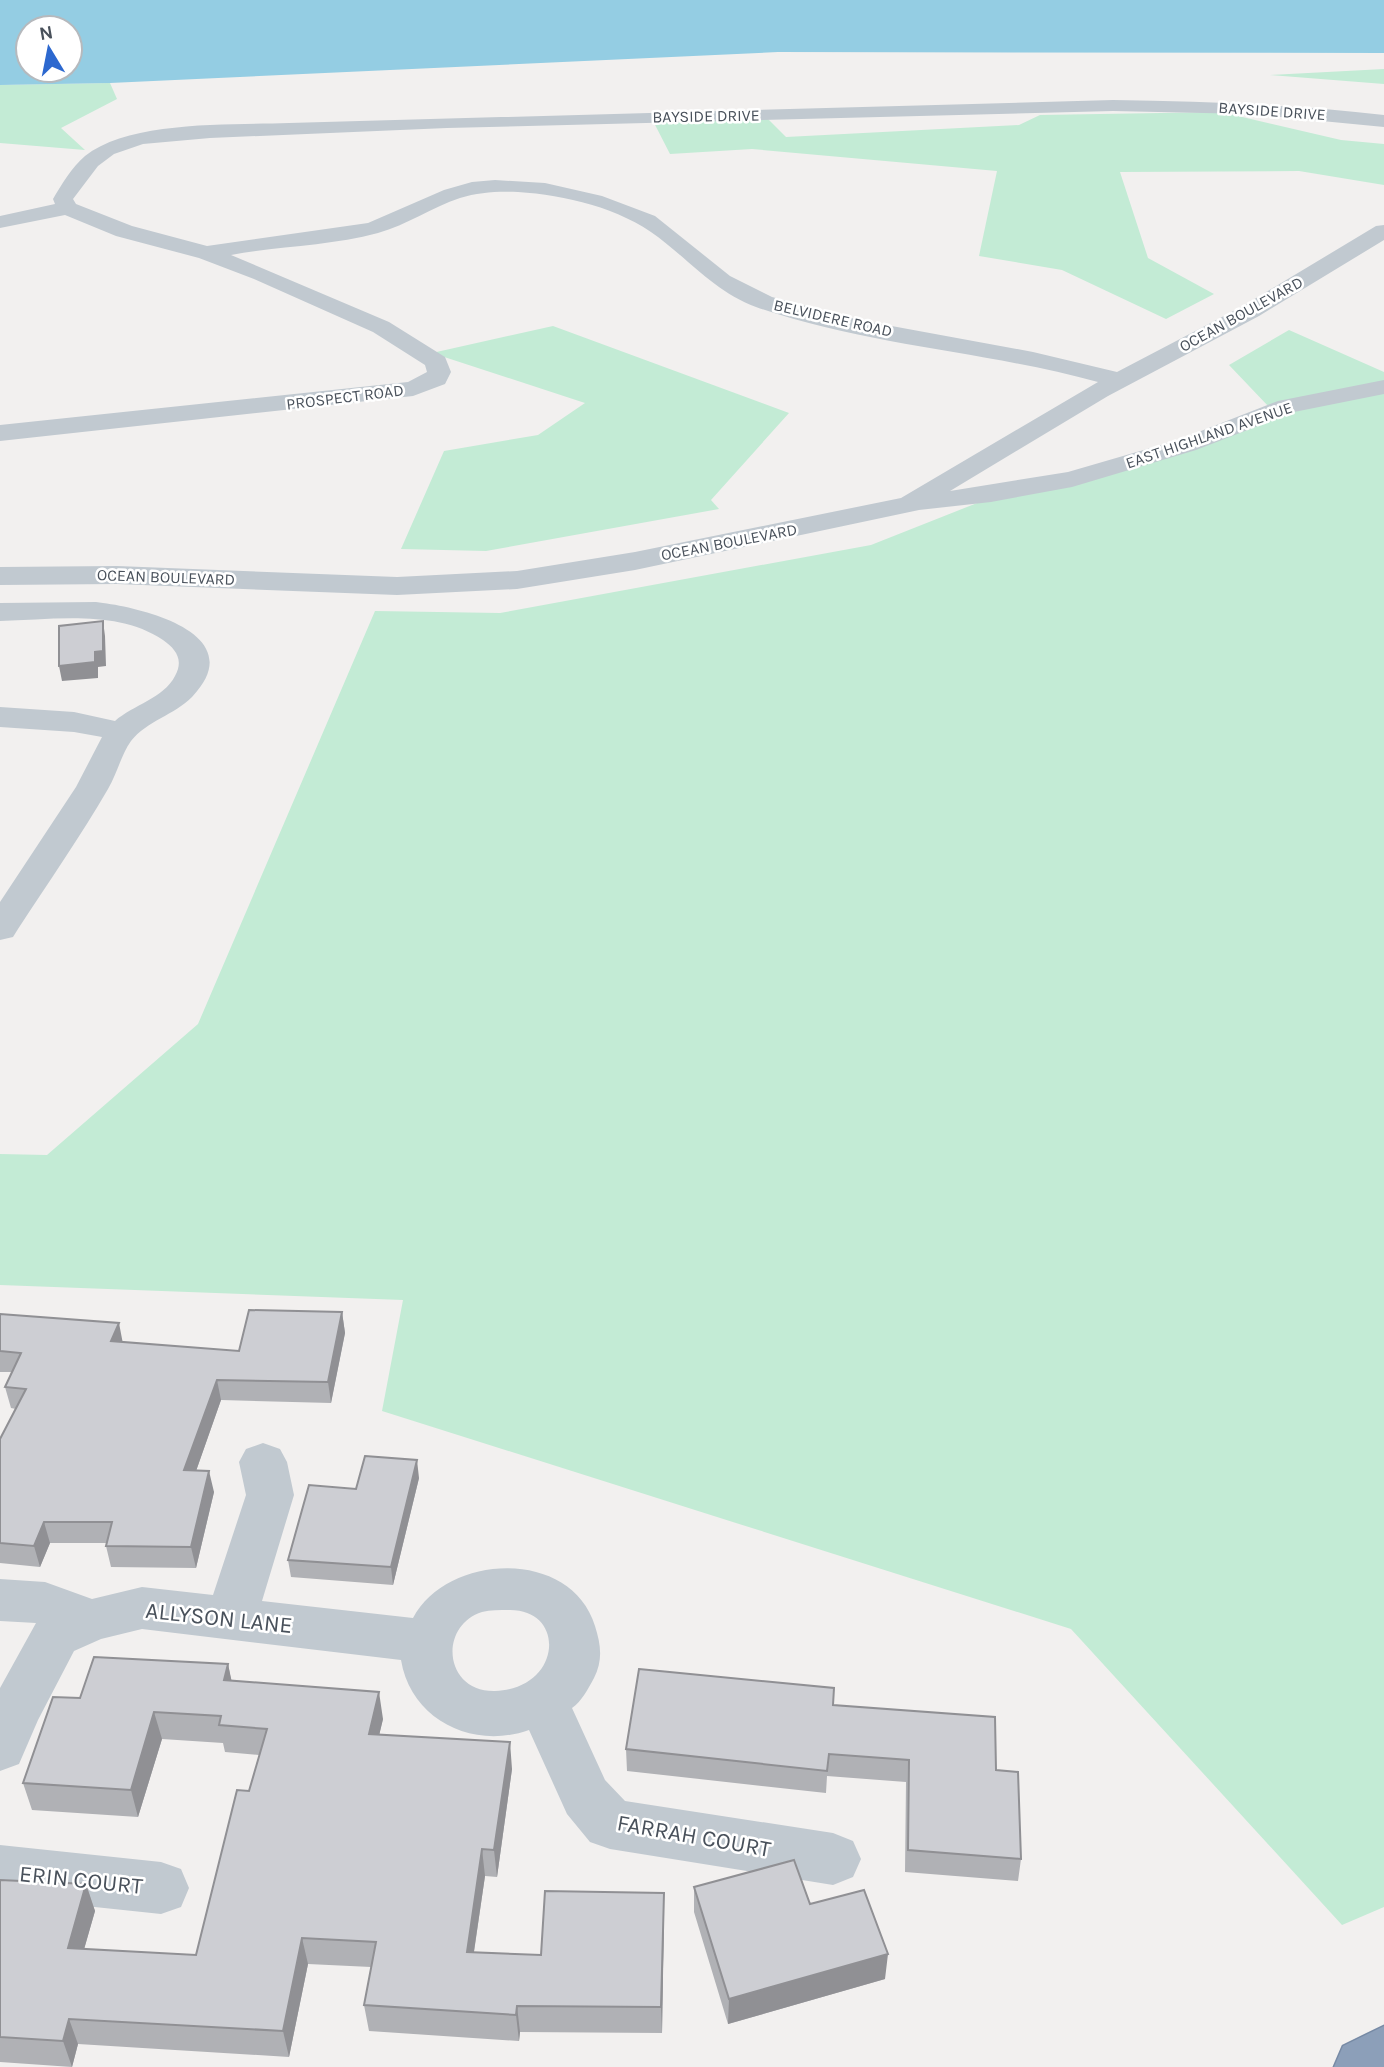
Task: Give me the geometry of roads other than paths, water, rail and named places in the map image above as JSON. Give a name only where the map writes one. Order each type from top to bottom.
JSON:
[{"type":"highway","points":[[1364,2067],[1384,2056]]},
{"type":"street","name":"BAYSIDE DRIVE","points":[[67,208],[63,199],[69,186],[100,152],[129,141],[155,136],[210,132],[629,117],[1165,106],[1272,109],[1384,121]]},
{"type":"street","name":"BELVIDERE ROAD","points":[[207,253],[373,228],[402,219],[443,197],[467,189],[506,186],[540,190],[611,206],[641,217],[672,236],[719,279],[769,304],[830,320],[996,350],[1119,380]]},
{"type":"street","points":[[0,222],[67,208]]},
{"type":"street","name":"PROSPECT ROAD","points":[[0,433],[413,389],[436,379],[439,372],[436,362],[381,327],[262,274],[207,253],[124,231],[67,208]]},
{"type":"street","name":"OCEAN BOULEVARD","points":[[0,576],[117,575],[397,586],[517,580],[648,558],[909,504],[1119,380],[1251,311],[1384,231]]},
{"type":"street","points":[[1359,244],[1384,254]]},
{"type":"street","name":"EAST HIGHLAND AVENUE","points":[[909,504],[990,494],[1072,479],[1187,445],[1287,406],[1384,387]]},
{"type":"street","points":[[0,612],[104,612],[130,615],[169,628],[189,647],[195,667],[187,683],[175,696],[122,732],[94,786],[0,929]]},
{"type":"street","points":[[0,717],[74,722],[122,732]]},
{"type":"street","points":[[231,1618],[270,1495],[263,1462]]},
{"type":"street","points":[[516,1588],[542,1596],[563,1612],[575,1634],[575,1659],[564,1683],[543,1702],[514,1713],[485,1715],[457,1706],[436,1689],[426,1665],[427,1641],[439,1618],[460,1600],[487,1590],[516,1588]]},
{"type":"street","points":[[0,1600],[45,1603],[92,1619]]},
{"type":"street","name":"ALLYSON LANE","points":[[0,1747],[14,1713],[56,1636],[92,1619],[142,1608],[427,1641]]},
{"type":"street","name":"FARRAH COURT","points":[[543,1702],[586,1797],[610,1824],[833,1860]]},
{"type":"street","name":"ERIN COURT","points":[[0,1871],[161,1888]]},
{"type":"water","points":[[0,0],[1384,0],[1384,53],[778,52],[84,83],[84,14],[14,14],[14,84],[55,84],[0,85]]}]
